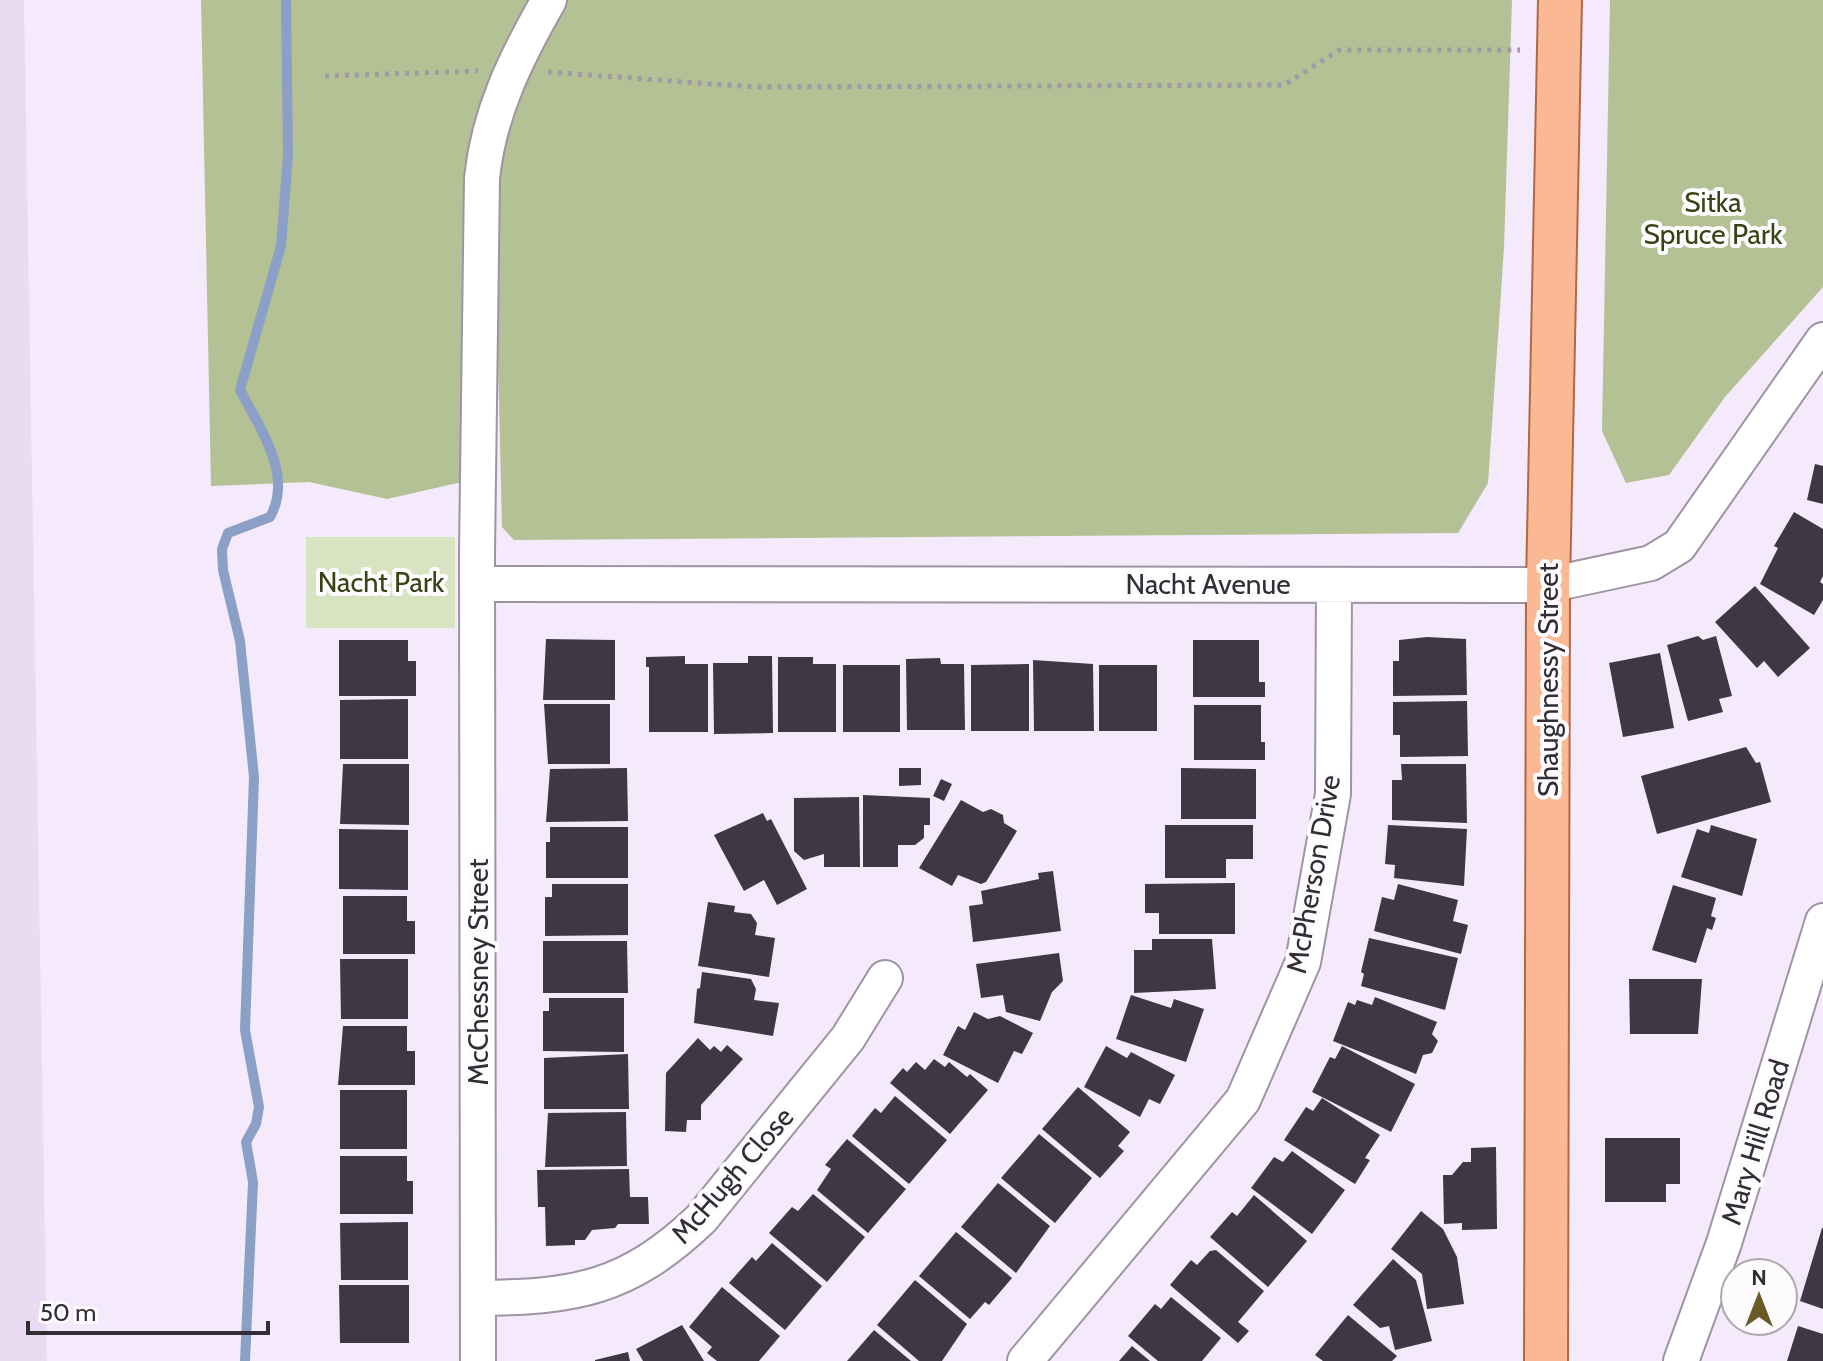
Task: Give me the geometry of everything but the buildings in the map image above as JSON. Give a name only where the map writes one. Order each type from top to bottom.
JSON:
[{"type":"main road","name":"Shaughnessy Street","points":[[1546,1361],[1548,585],[1560,0]]},
{"type":"street","name":"McChessney Street","points":[[478,1361],[478,584],[482,178],[491,124],[510,69],[549,0]]},
{"type":"street","name":"Nacht Avenue","points":[[478,584],[1548,585],[1651,563],[1679,546],[1823,340]]},
{"type":"street","name":"McPherson Drive","points":[[1025,1361],[1243,1100],[1303,962],[1333,794],[1334,585]]},
{"type":"street","name":"Mary Hill Road","points":[[1681,1361],[1724,1243],[1823,921]]},
{"type":"street","name":"McHugh Close","points":[[478,1298],[579,1292],[614,1281],[675,1243],[701,1219],[848,1038],[885,978]]},
{"type":"path","points":[[325,76],[510,69],[754,87],[1284,85],[1339,50],[1520,50]]},
{"type":"shaded area","points":[[0,0],[24,0],[47,1361],[0,1361]]},
{"type":"green space","points":[[201,0],[531,0],[497,61],[483,98],[470,162],[462,482],[387,499],[309,482],[211,486]]},
{"type":"green space","points":[[561,0],[1512,0],[1504,248],[1488,483],[1458,533],[514,540],[502,527],[494,188],[500,139]]},
{"type":"green space","name":"Sitka Spruce Park","points":[[1610,0],[1823,0],[1823,287],[1725,397],[1669,475],[1626,483],[1602,431]]},
{"type":"green space","name":"Nacht Park","points":[[306,537],[455,537],[455,628],[306,628]]},
{"type":"waterway","points":[[245,1361],[253,1182],[246,1142],[256,1124],[259,1107],[245,1030],[254,777],[240,641],[223,570],[222,549],[228,533],[270,517],[278,485],[271,452],[240,390],[281,246],[288,155],[286,0]]}]
